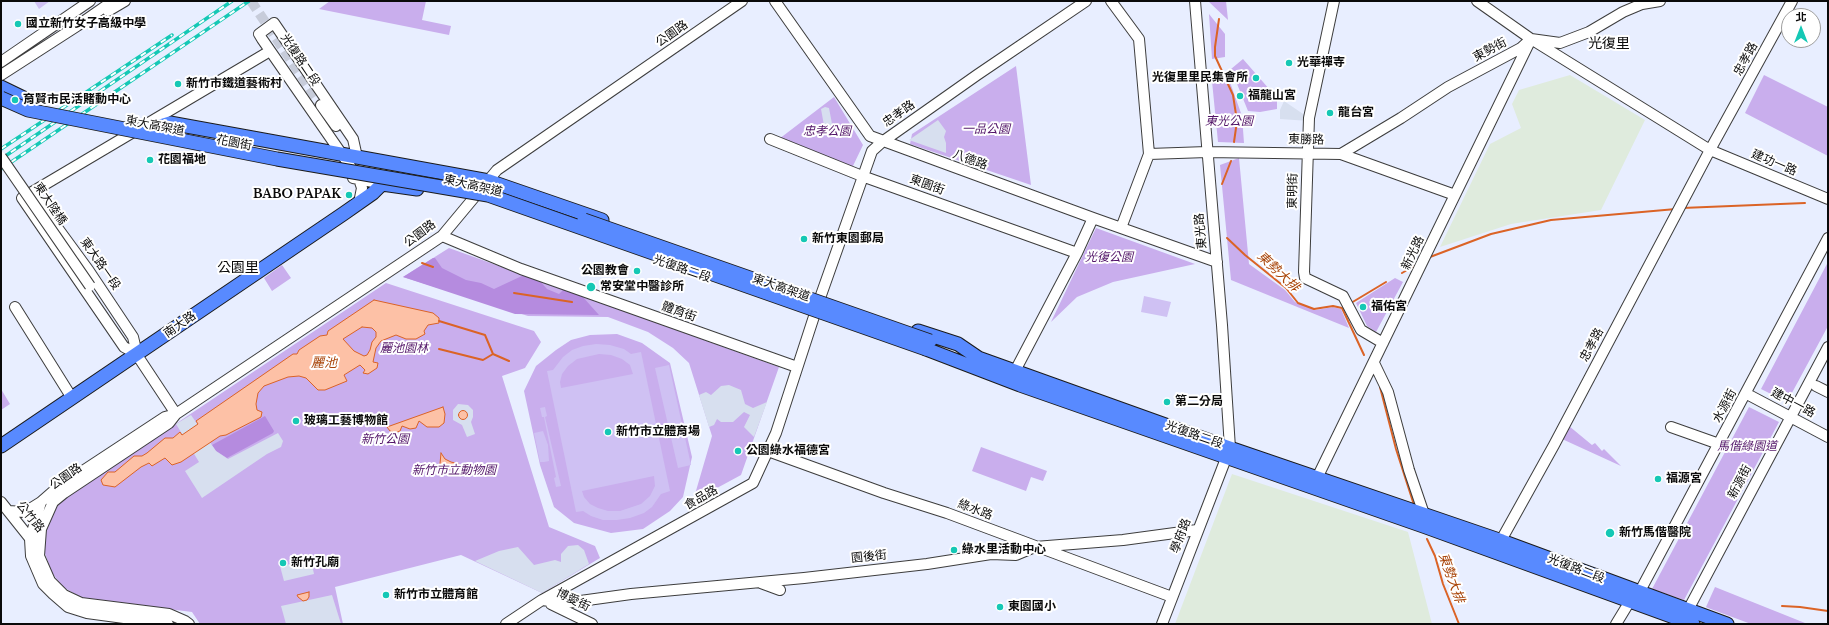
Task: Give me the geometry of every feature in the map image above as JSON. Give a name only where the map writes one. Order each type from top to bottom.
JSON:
[{"type":"main road","points":[[1,87],[32,102]]},
{"type":"main road","name":"東大高架道","points":[[1,91],[32,102],[159,121],[334,162],[493,189],[928,345]]},
{"type":"main road","name":"東大高架道","points":[[1,98],[28,110],[277,159],[488,196],[555,220],[928,345]]},
{"type":"main road","points":[[159,121],[341,154]]},
{"type":"main road","name":"光復路二段","points":[[341,154],[489,181],[561,205],[820,298],[958,344],[979,364]]},
{"type":"main road","points":[[382,184],[403,165]]},
{"type":"main road","name":"光復路二段","points":[[382,184],[493,202],[952,365],[979,364],[1015,371],[1228,453],[1317,478],[1407,515]]},
{"type":"main road","name":"南大路","points":[[1,446],[359,203],[373,193],[382,184]]},
{"type":"main road","points":[[555,220],[569,219],[778,293],[814,316]]},
{"type":"main road","name":"光復路二段","points":[[928,345],[1228,453],[1500,547],[1634,597],[1693,624]]},
{"type":"main road","name":"光復路二段","points":[[1634,597],[1688,610],[1727,624]]},
{"type":"street","points":[[1,62],[90,1]]},
{"type":"street","points":[[1,74],[77,26],[113,1]]},
{"type":"street","points":[[77,26],[126,1]]},
{"type":"street","name":"公園路","points":[[187,622],[169,614],[81,603],[64,595],[50,581],[40,556],[39,548],[41,529],[53,502],[64,493],[169,423],[176,414],[442,236],[497,170],[742,1]]},
{"type":"street","name":"八德路","points":[[775,1],[870,136],[882,142],[1217,262]]},
{"type":"street","name":"忠孝路","points":[[814,316],[862,176],[872,152],[882,142],[984,69],[1086,1]]},
{"type":"street","points":[[1111,1],[1139,39],[1148,154],[1121,228]]},
{"type":"street","name":"東光路","points":[[1195,1],[1217,262],[1228,453]]},
{"type":"street","name":"東明街","points":[[1334,1],[1309,118],[1304,272],[1305,278],[1343,296],[1361,330],[1383,343]]},
{"type":"street","points":[[1477,1],[1531,39],[1710,150]]},
{"type":"street","points":[[1531,39],[1560,43],[1589,32],[1623,12],[1642,4],[1660,1]]},
{"type":"street","name":"忠孝路","points":[[1500,547],[1710,150],[1792,1]]},
{"type":"street","name":"光復路二段","points":[[357,157],[353,139],[274,23],[258,34],[359,180],[382,184]]},
{"type":"street","name":"東勢街","points":[[1341,154],[1401,118],[1448,87],[1521,48],[1531,39]]},
{"type":"street","name":"新光路","points":[[1317,478],[1531,39]]},
{"type":"street","points":[[32,193],[127,136],[159,121],[270,51]]},
{"type":"street","points":[[321,105],[357,157],[382,184]]},
{"type":"street","name":"花園街","points":[[127,136],[359,180]]},
{"type":"street","name":"東園街","points":[[770,139],[862,176],[1078,252]]},
{"type":"street","name":"建功一路","points":[[1710,150],[1828,199]]},
{"type":"street","name":"東勝路","points":[[1148,154],[1207,152],[1341,154],[1455,195]]},
{"type":"street","points":[[336,175],[344,170],[345,163],[341,154]]},
{"type":"street","name":"東大陸橋","points":[[1,157],[90,286]]},
{"type":"street","points":[[359,180],[362,188],[359,203]]},
{"type":"street","name":"東大路一段","points":[[32,193],[86,266],[133,337],[137,354],[124,347],[28,209],[22,198],[32,193]]},
{"type":"street","points":[[1015,371],[1078,252],[1093,218]]},
{"type":"street","name":"體育街","points":[[442,236],[534,274],[797,367]]},
{"type":"street","name":"水源街","points":[[1616,624],[1634,597],[1747,394],[1828,238]]},
{"type":"street","name":"東大路一段","points":[[90,286],[176,414]]},
{"type":"street","points":[[15,307],[72,398]]},
{"type":"street","name":"食品路","points":[[506,624],[542,600],[753,483],[776,433],[814,316]]},
{"type":"street","name":"新源街","points":[[1688,610],[1828,347]]},
{"type":"street","points":[[1374,363],[1388,392],[1409,470],[1425,521]]},
{"type":"street","points":[[1816,386],[1828,392]]},
{"type":"street","name":"建中一路","points":[[1747,394],[1828,436]]},
{"type":"street","name":"公園路","points":[[176,414],[165,416],[57,488],[41,502],[30,538],[31,556],[42,584],[68,607],[87,613],[168,624],[187,622]]},
{"type":"street","points":[[1671,427],[1719,444]]},
{"type":"street","name":"綠水路","points":[[768,451],[884,493],[947,513],[1036,548],[1172,597]]},
{"type":"street","name":"學府路","points":[[1162,624],[1228,453]]},
{"type":"street","name":"公竹路","points":[[1,502],[39,548]]},
{"type":"street","points":[[8,511],[26,512],[41,502]]},
{"type":"street","name":"園後街","points":[[542,600],[566,604],[631,594],[927,564],[991,554],[1016,555],[1036,548],[1123,540],[1197,530]]},
{"type":"street","points":[[759,582],[780,590]]},
{"type":"street","name":"博愛街","points":[[542,600],[592,624]]},
{"type":"shaded area","points":[[34,1],[50,1],[39,9]]},
{"type":"shaded area","points":[[1570,75],[1645,120],[1601,210],[1511,224],[1440,247],[1490,144],[1521,128],[1512,104],[1519,90]]},
{"type":"shaded area","points":[[1284,101],[1309,118],[1309,121],[1280,119],[1280,110]]},
{"type":"shaded area","points":[[825,107],[829,108],[833,129],[825,131],[821,109]]},
{"type":"shaded area","points":[[938,120],[946,131],[944,137],[946,143],[946,153],[909,140]]},
{"type":"shaded area","points":[[435,258],[442,268],[466,280],[481,283],[494,289],[524,275],[539,280],[547,289],[559,294],[566,287],[582,296],[599,315],[515,314],[403,277]]},
{"type":"shaded area","points":[[1144,296],[1171,302],[1167,317],[1141,312]]},
{"type":"shaded area","name":"新竹市立體育場","points":[[596,344],[610,345],[624,349],[631,354],[641,352],[670,491],[661,494],[652,507],[644,513],[630,518],[603,520],[591,516],[583,511],[576,512],[547,371],[553,370],[563,357],[572,350],[583,346]],"holes":[[[599,354],[611,355],[622,359],[630,365],[633,374],[561,388],[560,382],[562,374],[568,366],[577,359]],[[654,476],[655,486],[650,496],[641,504],[620,511],[608,511],[590,504],[584,497],[582,491]]]},
{"type":"shaded area","name":"新竹市立體育場","points":[[669,365],[691,465],[678,468],[655,368]]},
{"type":"shaded area","points":[[729,385],[741,390],[745,404],[753,408],[767,402],[754,437],[744,427],[750,415],[744,412],[733,422],[721,422],[717,419],[714,425],[709,427],[699,395],[706,392],[711,395],[721,386]]},
{"type":"shaded area","points":[[458,404],[468,405],[473,410],[471,422],[475,434],[467,437],[462,425],[453,420],[453,410]]},
{"type":"shaded area","points":[[545,407],[547,416],[545,417],[561,486],[556,487],[554,478],[556,477],[544,417],[542,417],[540,408]]},
{"type":"shaded area","points":[[191,415],[216,451],[228,459],[278,433],[283,441],[281,447],[267,454],[202,498],[185,471],[199,462],[176,424]]},
{"type":"shaded area","points":[[265,416],[274,431],[273,433],[227,458],[216,451],[212,445]]},
{"type":"shaded area","points":[[543,431],[548,445],[549,461],[540,462],[534,433]]},
{"type":"shaded area","points":[[1232,474],[1408,532],[1432,624],[1175,624]]},
{"type":"shaded area","points":[[578,545],[584,550],[589,564],[542,593],[475,561],[499,551],[518,547],[534,565],[555,560],[561,562],[561,554],[568,546]]},
{"type":"shaded area","points":[[311,560],[314,574],[284,581],[280,566]]},
{"type":"shaded area","points":[[332,595],[341,624],[286,624],[281,606]]},
{"type":"green space","points":[[330,1],[426,1],[422,20],[451,26],[449,35],[319,9]]},
{"type":"green space","points":[[1208,1],[1226,1],[1228,20]]},
{"type":"green space","points":[[1209,14],[1225,34],[1225,57],[1212,59]]},
{"type":"green space","points":[[1243,59],[1277,98],[1277,109],[1260,112],[1248,111],[1231,69]]},
{"type":"green space","name":"一品公園","points":[[1016,66],[1031,185],[910,144],[912,134]]},
{"type":"green space","name":"東光公園","points":[[1211,71],[1226,71],[1242,116],[1244,143],[1218,142]]},
{"type":"green space","points":[[1764,75],[1828,107],[1828,156],[1745,113]]},
{"type":"green space","name":"忠孝公園","points":[[834,97],[863,145],[852,168],[779,139]]},
{"type":"green space","name":"東光公園","points":[[1239,158],[1249,264],[1285,290],[1295,302],[1316,310],[1333,307],[1341,309],[1349,328],[1231,280],[1220,165]]},
{"type":"green space","name":"光復公園","points":[[1096,228],[1195,264],[1113,282],[1077,297],[1051,322]]},
{"type":"green space","points":[[449,248],[779,367],[741,475],[693,501],[712,436],[689,363],[673,348],[648,332],[608,317],[528,316],[403,277]]},
{"type":"green space","points":[[1828,262],[1828,326],[1787,402],[1761,389]]},
{"type":"green space","points":[[282,265],[291,278],[272,291],[264,278]]},
{"type":"green space","points":[[1395,278],[1403,282],[1376,332],[1367,326],[1356,303]]},
{"type":"green space","name":"新竹公園","points":[[386,283],[534,331],[541,342],[525,368],[502,376],[549,527],[595,546],[600,558],[542,593],[461,555],[335,587],[343,624],[200,624],[192,612],[82,598],[63,587],[52,573],[43,548],[44,531],[50,515],[62,500]]},
{"type":"green space","name":"新竹市立體育場","points":[[617,334],[642,343],[670,363],[692,457],[683,497],[670,511],[643,529],[611,533],[574,523],[554,507],[540,465],[524,391],[536,366],[571,340],[590,335]]},
{"type":"green space","points":[[1,389],[10,404],[1,410]]},
{"type":"green space","name":"馬偕綠園道","points":[[1749,407],[1779,422],[1684,600],[1652,589]]},
{"type":"green space","points":[[1569,426],[1592,445],[1595,443],[1602,451],[1604,449],[1621,466],[1562,439]]},
{"type":"green space","points":[[981,447],[1047,471],[1043,481],[1031,477],[1026,491],[972,471]]},
{"type":"green space","points":[[1715,587],[1805,623],[1815,624],[1751,624],[1706,607]]},
{"type":"water","name":"麗池","points":[[374,300],[433,313],[439,318],[439,323],[428,325],[424,331],[425,334],[416,339],[406,339],[396,335],[381,341],[376,348],[373,362],[378,363],[377,368],[368,374],[363,373],[365,370],[360,365],[344,375],[347,381],[325,390],[318,390],[306,378],[299,376],[288,377],[264,386],[258,393],[256,404],[257,410],[262,412],[261,417],[226,435],[220,436],[181,462],[172,465],[165,458],[152,466],[149,463],[141,467],[115,487],[103,485],[101,480],[108,472],[115,472],[134,456],[142,456],[165,438],[173,438],[180,432],[182,435],[198,424],[196,421],[293,354],[297,354],[299,350],[320,336],[327,335],[328,331]],"holes":[[[362,327],[372,328],[376,332],[376,337],[372,342],[367,355],[364,356],[354,351],[343,339]]]},
{"type":"water","points":[[443,407],[445,414],[444,423],[439,427],[427,427],[419,421],[416,428],[410,429],[402,426],[400,431],[395,433],[390,431],[387,427]]},
{"type":"water","points":[[463,410],[468,415],[463,420],[458,415]]},
{"type":"water","points":[[441,453],[445,459],[459,464],[439,475]]},
{"type":"water","points":[[309,592],[309,597],[307,600],[303,601],[297,595]]},
{"type":"waterway","name":"東勢大排","points":[[1219,19],[1215,56],[1233,95],[1237,121],[1234,142]]},
{"type":"waterway","name":"東勢大排","points":[[1222,184],[1231,161]]},
{"type":"waterway","points":[[1682,208],[1805,203]]},
{"type":"waterway","points":[[1430,257],[1491,234],[1551,220],[1676,209]]},
{"type":"waterway","name":"東勢大排","points":[[1227,238],[1245,255],[1286,288],[1298,303],[1314,309],[1333,306],[1342,308],[1364,355]]},
{"type":"waterway","points":[[422,263],[433,267]]},
{"type":"waterway","points":[[1402,273],[1416,265]]},
{"type":"waterway","points":[[1351,303],[1386,282]]},
{"type":"waterway","points":[[514,293],[572,302]]},
{"type":"waterway","points":[[439,321],[485,335],[493,354],[509,361]]},
{"type":"waterway","points":[[439,349],[483,360],[493,354]]},
{"type":"waterway","name":"東勢大排","points":[[1380,387],[1396,449],[1414,505]]},
{"type":"waterway","name":"東勢大排","points":[[1427,539],[1435,556],[1443,584],[1459,624]]},
{"type":"waterway","points":[[1782,606],[1828,611]]},
{"type":"tunnel","points":[[251,1],[321,105]]},
{"type":"railway","points":[[1,159],[232,1]]},
{"type":"railway","points":[[1,169],[249,1]]},
{"type":"railway","points":[[1,149],[172,35]]},
{"type":"place","name":"國立新竹女子高級中學","points":[[18,24]]},
{"type":"place","name":"光華禪寺","points":[[1289,63]]},
{"type":"place","name":"光復里里民集會所","points":[[1256,78]]},
{"type":"place","name":"新竹市鐵道藝術村","points":[[178,84]]},
{"type":"place","name":"福龍山宮","points":[[1240,96]]},
{"type":"place","name":"育賢市民活賭動中心","points":[[15,100]]},
{"type":"place","name":"龍台宮","points":[[1330,113]]},
{"type":"place","name":"花園福地","points":[[150,160]]},
{"type":"place","name":"BABO PAPAK","points":[[349,195]]},
{"type":"place","name":"新竹東園郵局","points":[[804,239]]},
{"type":"place","name":"公園教會","points":[[637,271]]},
{"type":"place","name":"常安堂中醫診所","points":[[591,287]]},
{"type":"place","name":"福佑宮","points":[[1363,307]]},
{"type":"place","name":"第二分局","points":[[1167,402]]},
{"type":"place","name":"玻璃工藝博物館","points":[[296,421]]},
{"type":"place","name":"新竹市立體育場","points":[[608,432]]},
{"type":"place","name":"公園綠水福德宮","points":[[738,451]]},
{"type":"place","name":"福源宮","points":[[1658,479]]},
{"type":"place","name":"新竹馬偕醫院","points":[[1610,533]]},
{"type":"place","name":"綠水里活動中心","points":[[954,550]]},
{"type":"place","name":"新竹孔廟","points":[[283,563]]},
{"type":"place","name":"新竹市立體育館","points":[[386,595]]},
{"type":"place","name":"東園國小","points":[[1000,607]]},
{"type":"district","name":"光復里","points":[[1609,44]]},
{"type":"district","name":"公園里","points":[[238,268]]},
{"type":"park label","name":"麗池園林","points":[[404,349]]},
{"type":"park label","name":"新竹市立動物園","points":[[454,471]]}]
